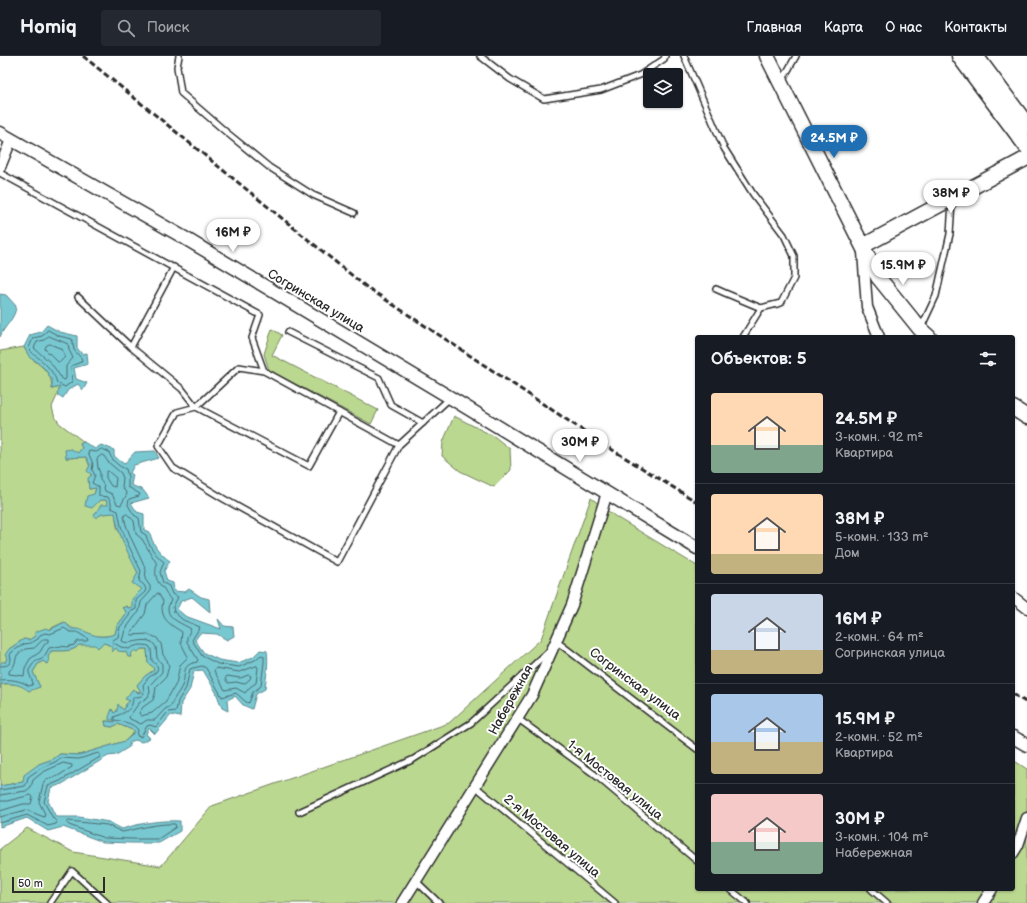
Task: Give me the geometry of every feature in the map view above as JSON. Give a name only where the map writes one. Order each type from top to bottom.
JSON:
[{"type":"main road","points":[[767,56],[878,277],[924,333]]},
{"type":"main road","points":[[960,56],[1027,146]]},
{"type":"main road","points":[[975,56],[1027,126]]},
{"type":"main road","points":[[863,246],[1027,158]]},
{"type":"main road","points":[[1015,409],[1027,417]]},
{"type":"street","name":"Согринская улица","points":[[0,133],[183,237],[695,547]]},
{"type":"street","points":[[0,167],[11,140]]},
{"type":"street","points":[[863,246],[867,307],[878,335]]},
{"type":"street","name":"Набережная","points":[[402,903],[532,695],[572,605],[607,493]]},
{"type":"street","points":[[1015,599],[1027,608]]},
{"type":"street","points":[[1015,738],[1027,745]]},
{"type":"street","points":[[1015,850],[1027,818]]},
{"type":"street","points":[[983,903],[991,891]]},
{"type":"lane","points":[[179,56],[177,67],[181,92],[226,132],[269,166],[313,195],[354,213]]},
{"type":"lane","points":[[480,56],[510,79],[544,99],[601,90],[640,75],[664,59],[665,56]]},
{"type":"lane","points":[[684,56],[724,148],[753,194],[784,235],[794,256],[794,278],[780,303],[761,308],[725,294],[716,288]]},
{"type":"lane","points":[[781,84],[796,56]]},
{"type":"lane","points":[[0,173],[260,314],[252,338],[264,371]]},
{"type":"lane","points":[[924,333],[936,296],[950,234],[952,198]]},
{"type":"lane","points":[[131,348],[174,267]]},
{"type":"lane","points":[[78,297],[131,348],[182,389],[196,407],[309,466],[339,412]]},
{"type":"lane","points":[[744,335],[761,308]]},
{"type":"lane","points":[[288,332],[379,378],[391,405],[423,423]]},
{"type":"lane","points":[[399,445],[264,371],[239,367],[196,407],[177,412],[158,446],[173,468],[224,499],[337,562],[399,445],[451,398]]},
{"type":"lane","points":[[299,812],[414,759],[471,723],[554,644]]},
{"type":"lane","name":"Согринская улица","points":[[554,644],[695,748]]},
{"type":"lane","name":"1-я Мостовая улица","points":[[517,718],[594,774],[695,859]]},
{"type":"lane","name":"2-я Мостовая улица","points":[[475,786],[615,903]]},
{"type":"lane","points":[[50,903],[72,871],[107,903]]},
{"type":"lane","points":[[416,881],[439,903]]},
{"type":"lane","points":[[732,891],[747,903]]},
{"type":"lane","points":[[873,891],[888,903]]},
{"type":"green space","points":[[272,329],[282,335],[272,355],[378,410],[371,424],[269,370],[264,354]]},
{"type":"green space","points":[[24,347],[32,358],[49,375],[52,389],[61,387],[52,407],[54,415],[59,423],[84,442],[80,444],[82,448],[78,453],[66,458],[86,457],[91,473],[89,489],[96,488],[94,494],[100,500],[106,500],[108,505],[96,517],[102,514],[115,512],[117,527],[138,573],[142,589],[132,607],[127,608],[127,606],[122,608],[126,611],[126,614],[117,626],[115,634],[109,636],[95,636],[81,632],[64,622],[29,640],[24,639],[9,649],[5,663],[3,661],[0,664],[0,351]]},
{"type":"green space","points":[[454,416],[495,437],[510,449],[511,470],[494,487],[460,471],[442,456],[443,442]]},
{"type":"green space","points":[[591,498],[616,517],[695,565],[695,891],[1015,891],[1015,761],[1027,769],[1027,903],[0,903],[0,849],[27,828],[73,852],[161,866],[212,806],[449,723],[541,639]]},
{"type":"green space","points":[[103,643],[112,647],[112,652],[116,648],[126,652],[132,657],[131,654],[135,649],[147,649],[148,663],[154,667],[154,670],[145,676],[137,685],[141,691],[138,693],[133,689],[127,699],[130,701],[124,710],[118,707],[117,711],[114,713],[112,710],[114,720],[116,722],[105,721],[106,726],[112,727],[118,724],[135,731],[125,741],[79,755],[60,754],[53,759],[39,764],[23,782],[0,786],[1,684],[40,687],[33,672],[38,664],[43,661],[47,664],[51,651],[66,651],[76,648],[79,645]]},
{"type":"water","points":[[0,294],[6,295],[16,306],[12,318],[0,337]]},
{"type":"water","points":[[47,325],[60,332],[77,336],[77,348],[82,354],[87,353],[88,364],[74,368],[76,379],[87,383],[83,390],[78,384],[68,390],[63,398],[57,394],[60,387],[52,389],[52,380],[45,369],[30,358],[24,347],[30,335],[41,332]]},
{"type":"water","points":[[84,442],[95,449],[101,445],[114,450],[114,456],[124,464],[135,452],[155,451],[159,458],[134,465],[130,473],[133,475],[131,485],[143,490],[149,498],[131,503],[137,512],[144,514],[144,530],[150,532],[152,540],[157,548],[170,561],[164,571],[167,581],[173,583],[174,591],[185,592],[189,589],[201,597],[209,599],[210,612],[192,597],[181,601],[177,609],[185,616],[221,629],[218,619],[224,626],[233,627],[234,636],[227,640],[217,634],[200,633],[195,640],[204,653],[219,660],[238,663],[253,657],[260,650],[267,651],[268,656],[265,689],[256,694],[252,709],[243,705],[235,696],[227,700],[228,711],[222,708],[216,692],[203,670],[194,671],[190,689],[181,703],[180,717],[171,715],[155,734],[149,728],[146,734],[150,738],[142,742],[135,740],[130,742],[129,747],[116,755],[108,756],[62,784],[51,788],[48,801],[56,817],[79,817],[109,822],[122,829],[151,822],[180,821],[180,831],[159,843],[103,842],[63,827],[48,831],[27,818],[0,827],[0,786],[23,782],[24,775],[39,764],[53,759],[60,754],[79,755],[125,741],[131,736],[135,731],[118,724],[112,727],[106,726],[105,721],[115,722],[114,720],[109,720],[112,709],[114,713],[117,711],[118,704],[124,710],[126,704],[130,701],[125,699],[133,689],[138,693],[141,692],[137,685],[145,676],[154,670],[148,663],[147,649],[141,649],[138,652],[135,650],[131,654],[132,657],[128,657],[126,652],[118,651],[116,648],[112,652],[112,647],[103,643],[98,648],[95,645],[79,645],[76,648],[66,651],[51,651],[47,664],[43,661],[38,664],[33,672],[40,687],[29,691],[19,685],[1,684],[0,689],[0,664],[3,661],[5,663],[7,658],[5,655],[9,649],[24,639],[29,640],[35,636],[35,632],[46,628],[49,630],[65,622],[71,629],[81,630],[95,635],[107,636],[115,634],[117,626],[126,614],[126,611],[122,608],[127,606],[128,608],[132,607],[132,599],[142,589],[132,583],[138,573],[121,536],[115,513],[102,514],[96,518],[94,515],[101,505],[108,505],[106,500],[100,500],[92,508],[85,506],[87,496],[94,494],[96,488],[89,489],[88,478],[92,475],[87,471],[90,465],[86,457],[66,458],[65,450],[71,449],[78,453],[82,448],[80,444]]},
{"type":"railway","points":[[83,56],[365,286],[611,449],[695,501]]},
{"type":"railway","points":[[1015,695],[1027,703]]}]
